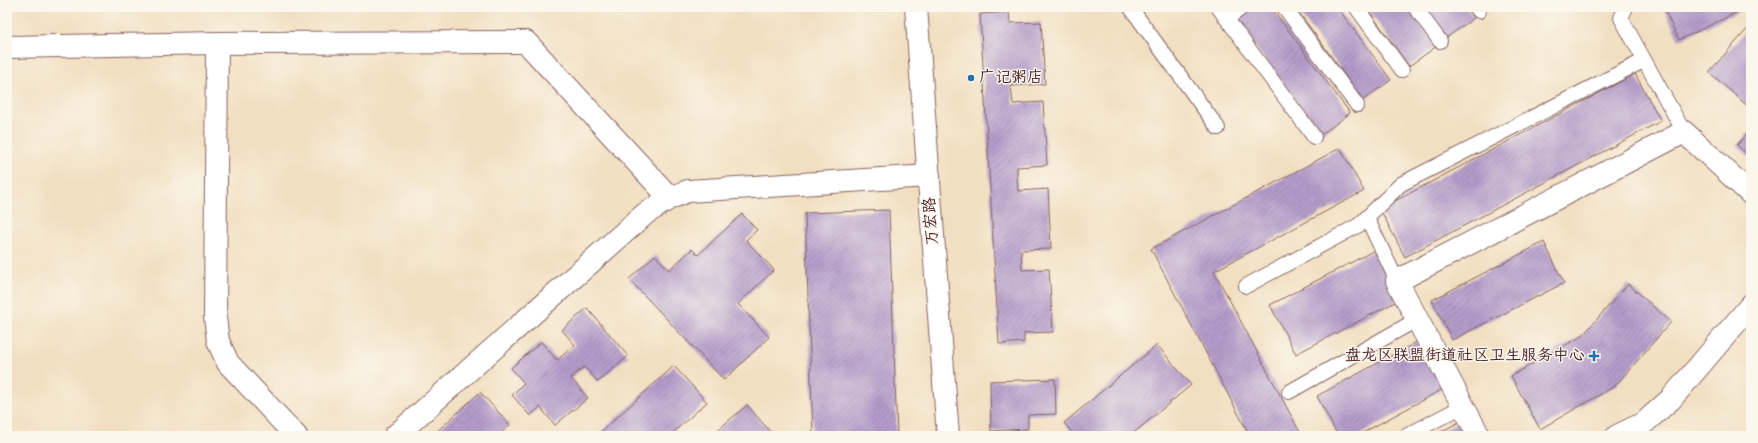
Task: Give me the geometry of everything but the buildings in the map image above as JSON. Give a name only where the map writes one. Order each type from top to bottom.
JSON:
[{"type":"street","name":"万宏路","points":[[916,7],[948,436]]},
{"type":"street","points":[[7,47],[217,43],[526,42],[670,198]]},
{"type":"street","points":[[217,43],[215,316],[218,341],[228,363],[296,436]]},
{"type":"street","points":[[1479,436],[1397,281],[1684,132],[1751,194]]},
{"type":"street","points":[[395,436],[645,214],[670,198],[688,192],[929,176]]},
{"type":"street","points":[[1617,436],[1650,429],[1671,399],[1751,305]]},
{"type":"lane","points":[[1130,7],[1218,128]]},
{"type":"lane","points":[[1218,7],[1314,137]]},
{"type":"lane","points":[[1227,19],[1243,7]]},
{"type":"lane","points":[[1284,7],[1357,105]]},
{"type":"lane","points":[[1356,7],[1402,70]]},
{"type":"lane","points":[[1415,7],[1440,41]]},
{"type":"lane","points":[[1626,7],[1621,18],[1643,61],[1684,132]]},
{"type":"lane","points":[[1246,286],[1359,225],[1401,184],[1643,61]]},
{"type":"lane","points":[[1367,218],[1397,281]]},
{"type":"lane","points":[[1289,392],[1418,319]]},
{"type":"lane","points":[[1406,436],[1463,406]]},
{"type":"place","name":"广记粥店","points":[[971,78]]},
{"type":"place","name":"盘龙区联盟街道社区卫生服务中心","points":[[1594,356]]}]
